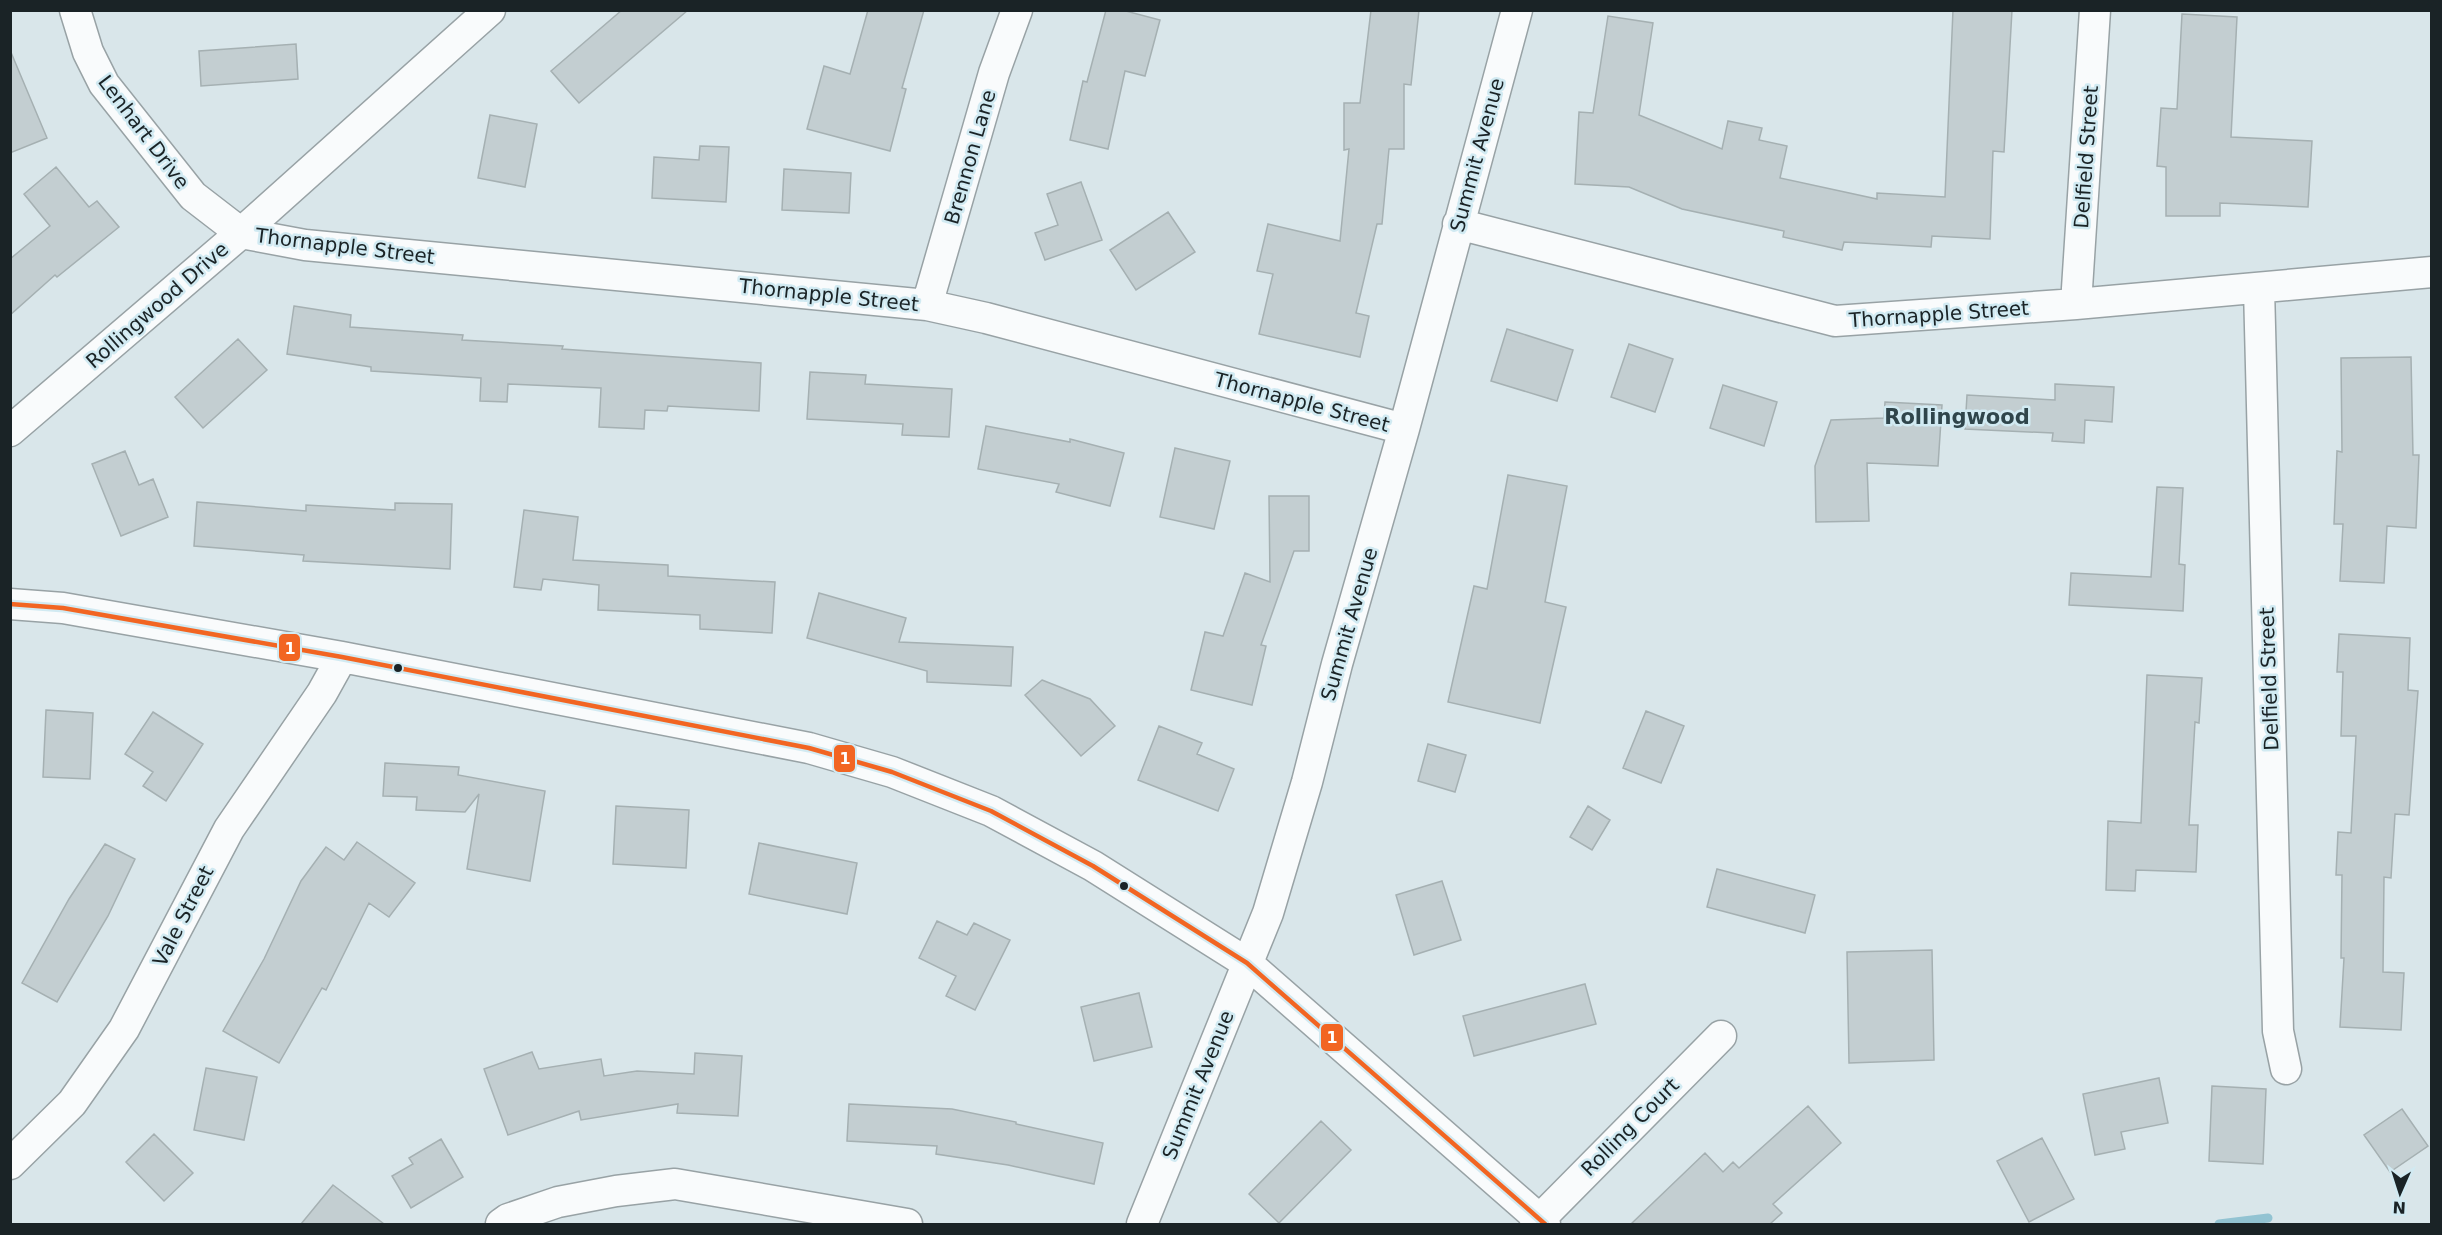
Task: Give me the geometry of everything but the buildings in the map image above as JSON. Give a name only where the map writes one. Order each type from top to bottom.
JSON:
[{"type":"street","name":"Lenhart Drive","points":[[75,10],[88,52],[104,84],[193,196],[241,233]]},
{"type":"street","name":"Rollingwood Drive","points":[[10,431],[241,233],[490,10]]},
{"type":"street","name":"Brennon Lane","points":[[927,305],[994,73],[1017,10]]},
{"type":"street","name":"Summit Avenue","points":[[1142,1224],[1268,913],[1307,782],[1336,664],[1404,429],[1517,10]]},
{"type":"street","name":"Delfield Street","points":[[2076,304],[2095,10]]},
{"type":"street","name":"Thornapple Street","points":[[1458,224],[1835,321],[2076,304],[2432,272]]},
{"type":"street","name":"Thornapple Street","points":[[241,233],[305,245],[927,305],[986,318],[1404,429]]},
{"type":"street","name":"Delfield Street","points":[[2259,288],[2278,1031],[2286,1069]]},
{"type":"street","points":[[10,604],[63,608],[342,657],[809,747],[892,771],[991,811],[1093,866],[1247,963],[1540,1222]]},
{"type":"street","name":"Vale Street","points":[[10,1164],[72,1103],[124,1029],[229,829],[322,693],[342,657]]},
{"type":"street","name":"Rolling Court","points":[[1540,1222],[1721,1036]]},
{"type":"street","points":[[501,1224],[508,1219],[558,1202],[616,1191],[675,1184],[907,1224]]},
{"type":"waterway","points":[[2219,1224],[2268,1218]]},
{"type":"transit line","name":"1","points":[[10,604],[63,608],[342,657],[809,748],[892,772],[991,811],[1093,866],[1247,963],[1545,1224]]},
{"type":"district","name":"Rollingwood","points":[[1957,417]]}]
